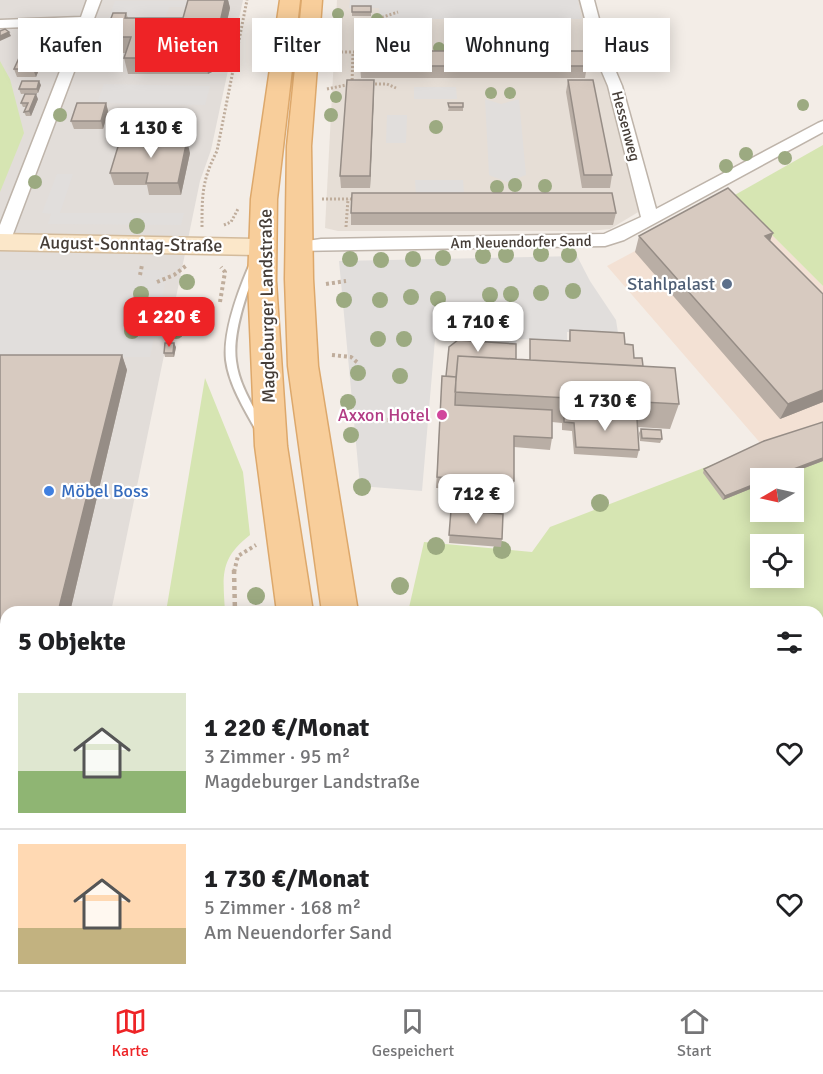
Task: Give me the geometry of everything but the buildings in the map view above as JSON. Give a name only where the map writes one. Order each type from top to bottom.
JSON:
[{"type":"main road","name":"Magdeburger Landstraße","points":[[290,0],[264,199],[262,281],[271,446],[294,606]]},
{"type":"main road","name":"Magdeburger Landstraße","points":[[312,0],[299,146],[298,247],[303,366],[339,606]]},
{"type":"main road","points":[[262,247],[298,247]]},
{"type":"street","points":[[87,18],[94,0]]},
{"type":"street","name":"Hessenweg","points":[[587,0],[601,53],[615,86],[650,219]]},
{"type":"street","points":[[0,24],[18,23]]},
{"type":"street","points":[[1,242],[66,72]]},
{"type":"street","name":"Am Neuendorfer Sand","points":[[298,247],[589,242],[618,236],[823,126]]},
{"type":"street","name":"August-Sonntag-Straße","points":[[1,242],[197,252],[262,247]]},
{"type":"path","points":[[157,282],[174,275],[197,252],[204,219],[202,193],[206,172],[217,151],[247,0]]},
{"type":"path","points":[[342,52],[379,52],[380,18],[398,12]]},
{"type":"path","points":[[351,84],[353,52]]},
{"type":"path","points":[[327,89],[351,84],[387,84],[396,88]]},
{"type":"path","points":[[321,199],[358,199]]},
{"type":"path","points":[[346,233],[348,199]]},
{"type":"path","points":[[197,252],[224,268],[220,306]]},
{"type":"path","points":[[326,284],[346,281]]},
{"type":"path","points":[[332,355],[351,357],[358,363]]},
{"type":"path","points":[[332,417],[392,420]]},
{"type":"path","points":[[235,606],[233,575],[238,556],[264,540],[284,538]]},
{"type":"shaded area","points":[[0,0],[243,0],[239,18],[135,18],[135,72],[228,72],[211,150],[200,181],[112,606],[0,606]]},
{"type":"shaded area","points":[[337,0],[583,0],[588,18],[583,18],[583,72],[604,72],[640,211],[610,229],[589,231],[338,231],[325,228],[333,72],[342,72],[342,18],[336,18]]},
{"type":"shaded area","points":[[350,0],[578,0],[582,19],[380,18],[379,8],[349,8]]},
{"type":"shaded area","points":[[115,1],[190,1],[188,7],[169,7],[166,18],[135,18],[135,26],[123,26],[123,18],[109,18]]},
{"type":"shaded area","points":[[104,84],[210,86],[205,105],[97,103]]},
{"type":"shaded area","points":[[414,87],[456,87],[457,99],[414,99]]},
{"type":"shaded area","points":[[485,99],[501,104],[519,99],[526,175],[507,182],[489,175]]},
{"type":"shaded area","points":[[387,115],[407,115],[406,143],[386,143]]},
{"type":"shaded area","points":[[57,174],[73,174],[60,213],[184,213],[181,225],[48,224],[51,214],[42,213]]},
{"type":"shaded area","points":[[415,180],[463,180],[464,194],[416,195]]},
{"type":"shaded area","name":"Stahlpalast","points":[[733,196],[823,286],[823,422],[762,445],[607,266],[723,204]]},
{"type":"shaded area","points":[[577,256],[590,281],[616,320],[618,333],[567,332],[567,341],[517,339],[516,344],[435,339],[422,491],[360,486],[339,261]]},
{"type":"shaded area","points":[[0,270],[168,270],[150,357],[0,357]]},
{"type":"green space","points":[[0,61],[10,79],[24,133],[0,192]]},
{"type":"green space","points":[[823,145],[823,286],[733,196]]},
{"type":"green space","points":[[205,378],[243,472],[250,535],[228,560],[224,578],[225,606],[167,606]]},
{"type":"green space","points":[[823,422],[823,606],[409,606],[424,542],[532,552],[550,527]]},
{"type":"place","name":"Stahlpalast","points":[[727,284]]},
{"type":"place","name":"Axxon Hotel","points":[[442,415]]},
{"type":"place","name":"Möbel Boss","points":[[49,491]]}]
